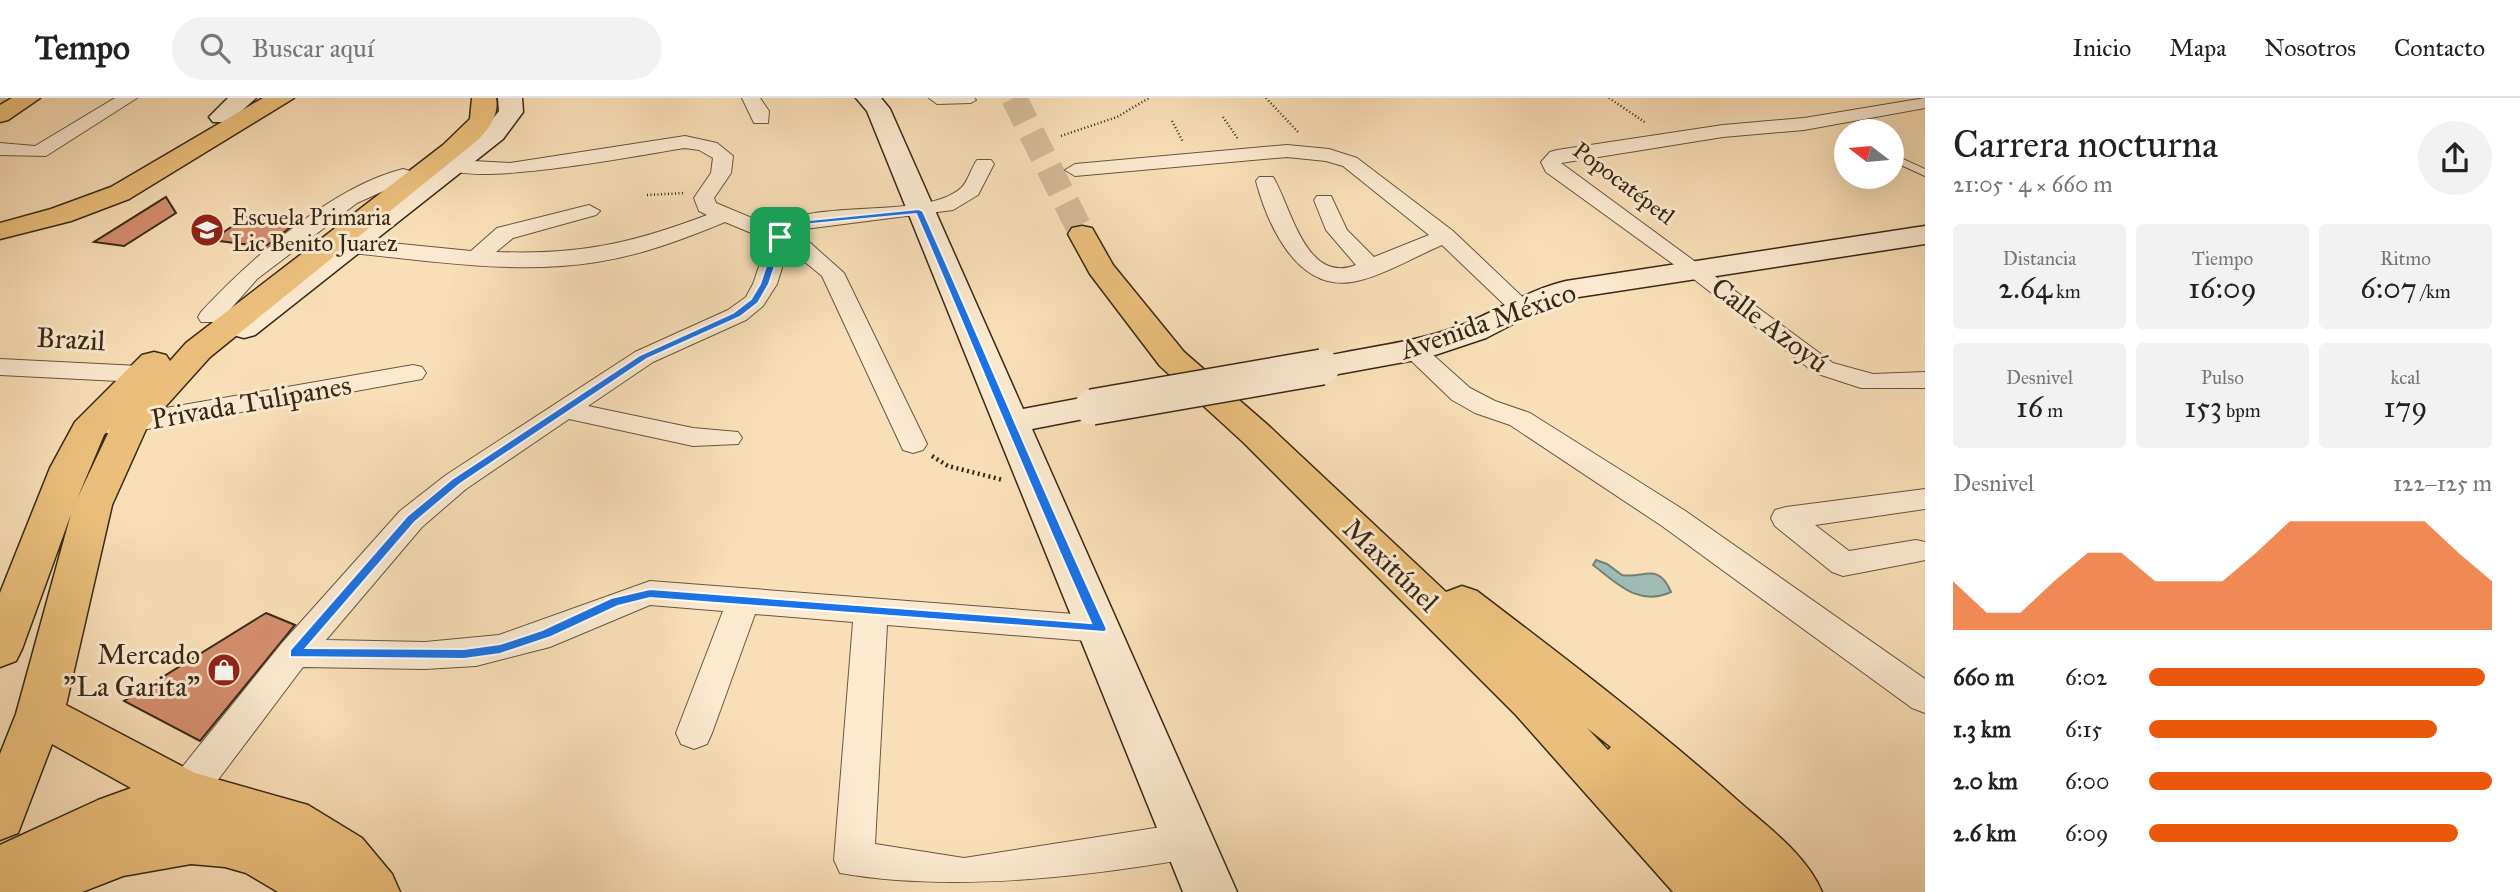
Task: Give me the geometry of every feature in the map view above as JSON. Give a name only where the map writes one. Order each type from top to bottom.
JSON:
[{"type":"main road","points":[[221,117],[229,107],[244,98]]},
{"type":"main road","points":[[0,221],[30,214],[106,187],[221,117],[263,98]]},
{"type":"main road","points":[[0,231],[83,208],[115,195],[156,173],[235,120],[282,98]]},
{"type":"main road","points":[[0,649],[69,468],[88,430],[139,374],[210,317],[403,175],[457,131],[469,115],[466,98]]},
{"type":"main road","points":[[0,817],[40,714],[93,505],[131,423],[198,350],[473,131],[485,114],[484,98]]},
{"type":"main road","points":[[198,350],[234,335],[455,166],[494,134],[511,112],[510,98]]},
{"type":"main road","points":[[868,98],[878,110],[1011,422],[1035,486],[1100,629],[1210,892]]},
{"type":"main road","points":[[0,240],[57,226],[138,193],[171,174],[191,149]]},
{"type":"main road","name":"Maxitúnel","points":[[1082,233],[1100,268],[1172,359],[1257,435],[1532,701],[1708,892]]},
{"type":"main road","name":"Avenida México","points":[[1011,422],[1414,351],[1475,331],[1521,307],[1566,290],[1699,272],[1925,235]]},
{"type":"main road","points":[[1257,435],[1514,645],[1638,741],[1752,847],[1795,892]]},
{"type":"main road","points":[[1514,645],[1747,892]]},
{"type":"main road","points":[[40,714],[185,793],[318,892]]},
{"type":"main road","points":[[0,872],[116,816],[185,793]]},
{"type":"main road","points":[[27,892],[100,859],[224,822],[290,821],[343,855],[373,892]]},
{"type":"street","points":[[0,149],[39,152],[128,98]]},
{"type":"street","points":[[751,98],[760,111],[761,119]]},
{"type":"street","name":"Popocatépetl","points":[[1699,272],[1553,168],[1551,162],[1557,156],[1883,104],[1925,103]]},
{"type":"street","points":[[455,166],[510,169],[663,144],[702,143],[723,156],[725,164],[704,198],[706,207],[780,237],[816,256],[832,273],[914,444]]},
{"type":"street","points":[[1075,170],[1203,157],[1309,151],[1350,162],[1445,236],[1521,307]]},
{"type":"street","points":[[185,793],[294,653],[411,519],[456,482],[644,357],[737,315],[755,301],[765,284],[780,237],[787,229],[800,223],[946,206],[971,191],[984,164]]},
{"type":"street","points":[[1266,181],[1272,204],[1298,251],[1325,274],[1349,276],[1445,236]]},
{"type":"street","points":[[1324,200],[1336,232],[1352,251],[1373,267]]},
{"type":"street","points":[[476,258],[505,233],[589,211]]},
{"type":"street","points":[[351,246],[476,258],[578,258],[663,239],[725,215]]},
{"type":"street","name":"Calle Azoyú","points":[[1699,272],[1824,368],[1845,379],[1864,383],[1925,380]]},
{"type":"street","points":[[1414,351],[1461,394],[1485,407],[1520,419],[1674,518],[1925,698]]},
{"type":"street","name":"Brazil","points":[[0,367],[139,374]]},
{"type":"street","name":"Privada Tulipanes","points":[[88,430],[413,373]]},
{"type":"street","points":[[566,410],[680,435],[728,438]]},
{"type":"street","points":[[1916,551],[1843,564],[1786,518],[1925,499]]},
{"type":"street","points":[[294,653],[464,654],[500,649],[547,634],[615,602],[650,593],[1100,629]]},
{"type":"street","points":[[694,733],[743,601]]},
{"type":"street","points":[[871,610],[854,860],[964,878],[1187,841]]},
{"type":"lane","points":[[934,98],[937,101],[971,100]]},
{"type":"lane","points":[[1904,163],[1925,173]]},
{"type":"path","points":[[1061,136],[1086,125],[1117,119],[1149,98]]},
{"type":"path","points":[[1266,98],[1306,141],[1309,151]]},
{"type":"path","points":[[1609,98],[1670,139]]},
{"type":"path","points":[[647,195],[709,192]]},
{"type":"path","points":[[914,444],[948,466],[1035,486]]},
{"type":"water","points":[[1596,560],[1622,575],[1655,574],[1661,577],[1671,592],[1648,597],[1638,595],[1593,565]]},
{"type":"building","points":[[166,197],[176,213],[124,246],[94,242]]},
{"type":"building","points":[[246,217],[296,223],[265,247],[212,240]]},
{"type":"building","name":"Mercado \"La Garita\"","points":[[266,613],[295,625],[200,741],[124,701]]},
{"type":"tunnel","points":[[0,101],[6,98]]},
{"type":"tunnel","points":[[1014,98],[1082,234]]},
{"type":"place","name":"Escuela Primaria Lic Benito Juarez","points":[[207,230]]},
{"type":"place","name":"Mercado \"La Garita\"","points":[[224,670]]},
{"type":"route","points":[[919,211],[1011,422],[1035,486],[1100,629],[650,593],[615,602],[547,634],[500,649],[464,654],[294,653],[411,519],[456,482],[644,357],[737,315],[755,301],[765,284],[780,237],[787,229],[800,223],[919,211]]}]
